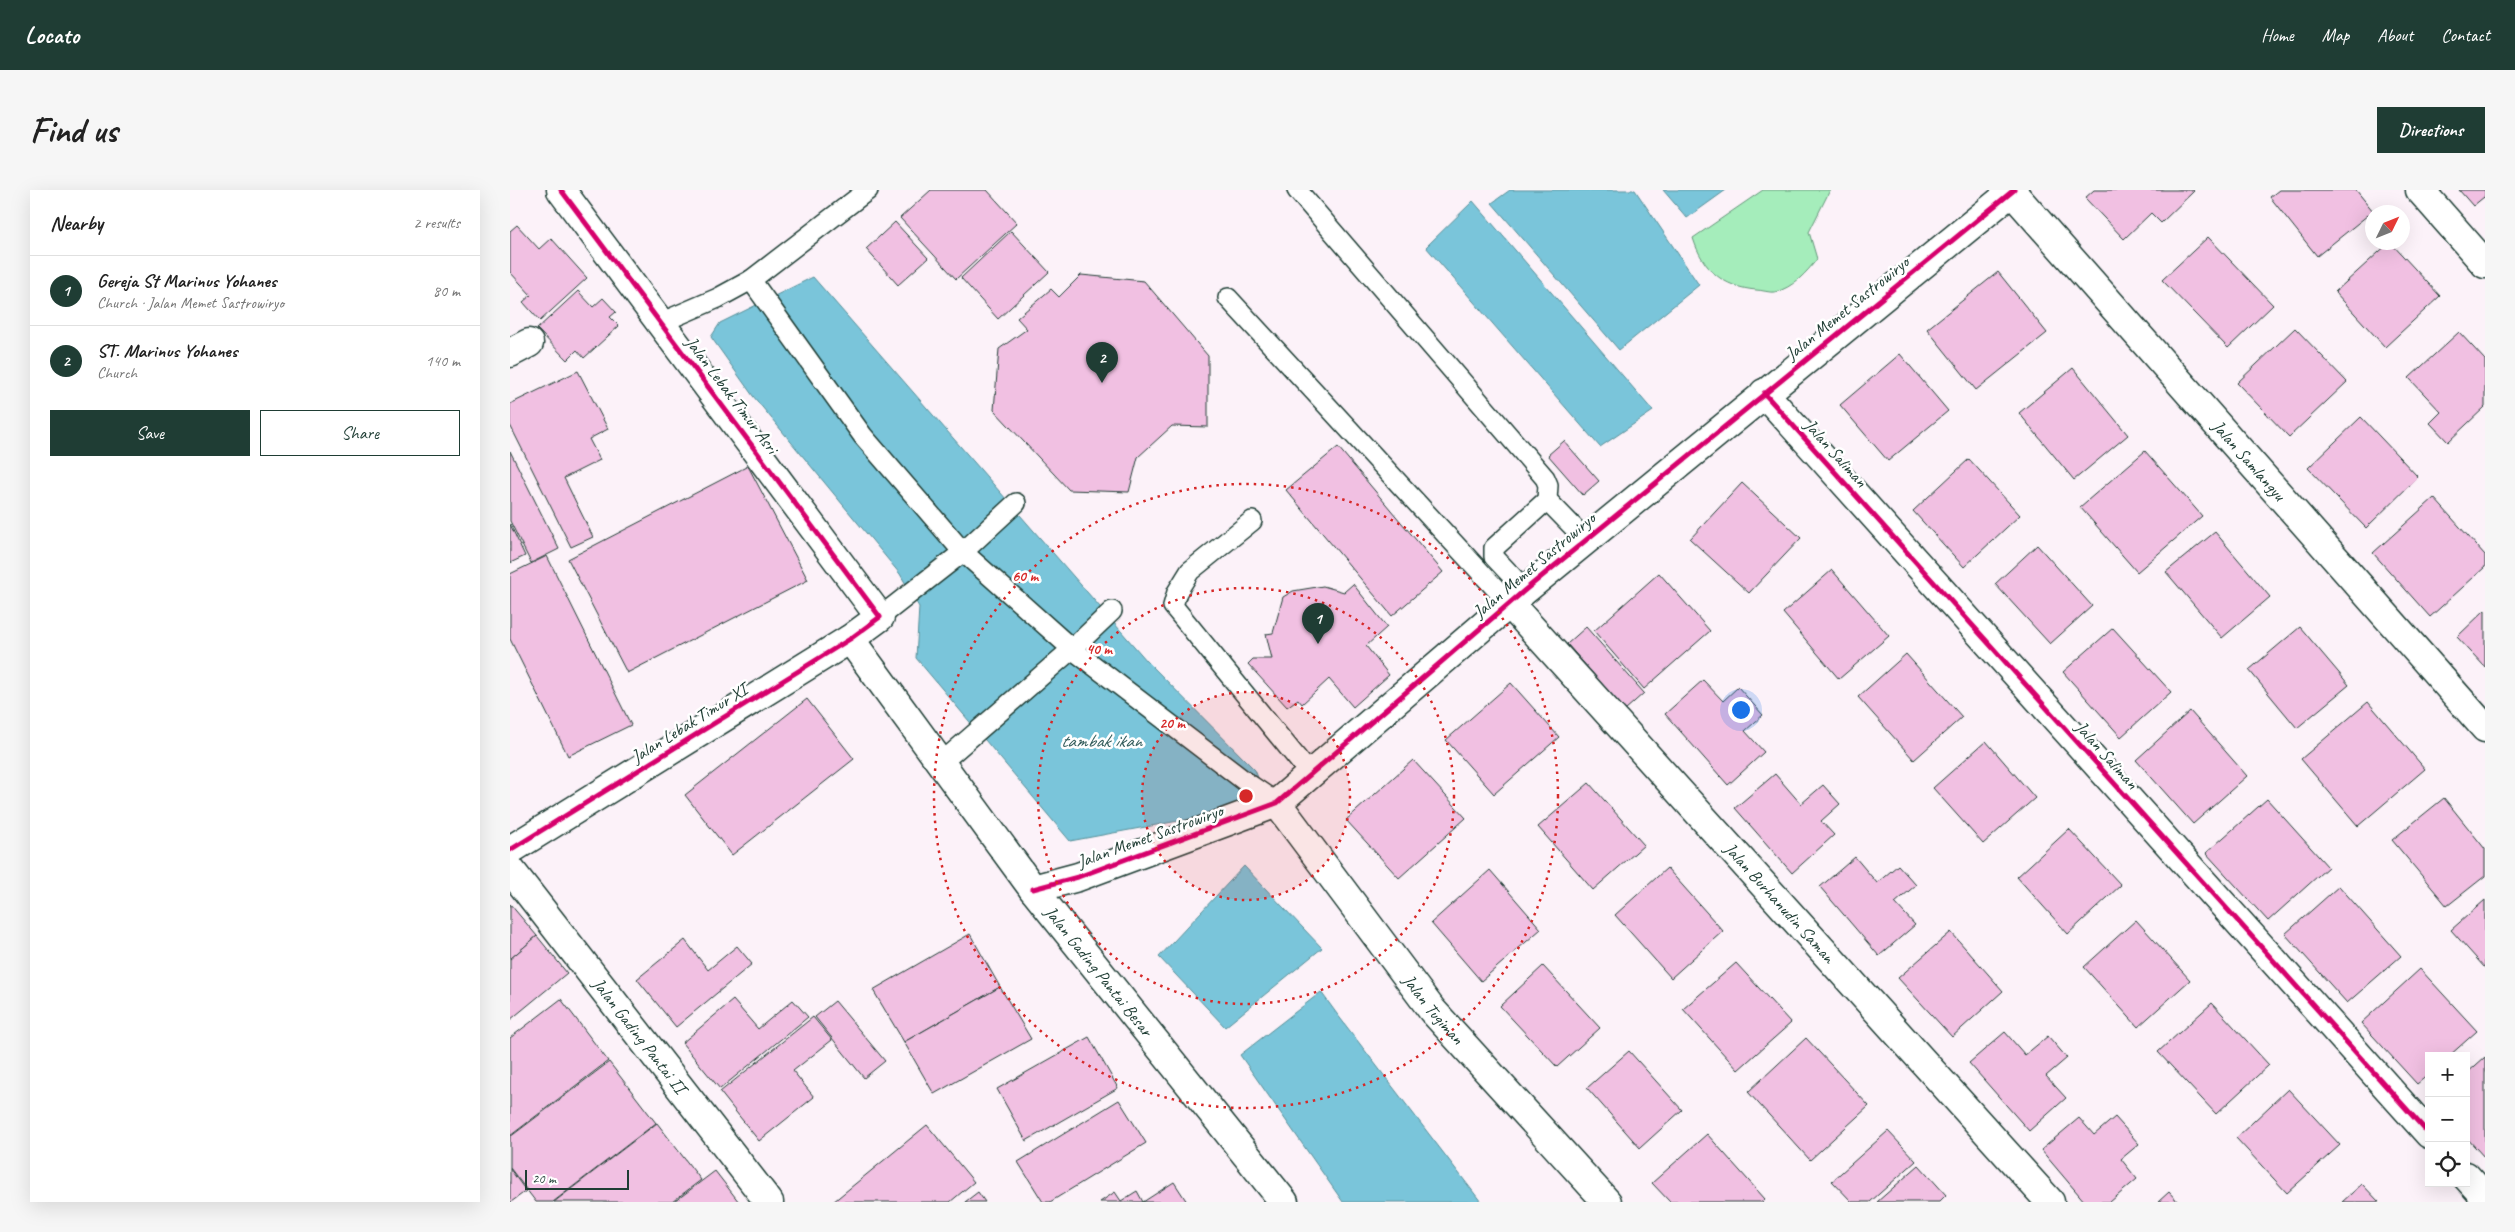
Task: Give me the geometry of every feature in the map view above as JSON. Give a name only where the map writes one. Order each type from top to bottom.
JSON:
[{"type":"street","name":"Jalan Lebak Timur Asri","points":[[561,190],[880,617]]},
{"type":"street","points":[[2420,190],[2485,264]]},
{"type":"street","name":"Jalan Memet Sastrowiryo","points":[[1033,888],[1078,878],[1277,803],[1517,597],[2013,191]]},
{"type":"street","name":"Jalan Samlangyu","points":[[2013,191],[2485,728]]},
{"type":"street","name":"Jalan Saliman","points":[[1764,393],[2425,1130]]},
{"type":"street","name":"Jalan Burhanudin Saman","points":[[1517,597],[2050,1202]]},
{"type":"street","name":"Jalan Lebak Timur XI","points":[[510,850],[850,639],[880,617]]},
{"type":"street","name":"Jalan Gading Pantai Besar","points":[[850,639],[1033,888],[1284,1202]]},
{"type":"street","name":"Jalan Tugiman","points":[[1277,803],[1432,1010],[1607,1202]]},
{"type":"street","name":"Jalan Gading Pantai II","points":[[510,869],[769,1202]]},
{"type":"street","points":[[2470,1180],[2485,1197]]},
{"type":"lane","points":[[660,322],[718,298],[751,280],[868,190]]},
{"type":"lane","points":[[1297,190],[1545,478],[1548,485],[1546,500],[1494,548],[1494,557],[1517,597]]},
{"type":"lane","points":[[751,280],[863,436],[963,552],[1072,649],[1246,782],[1277,803]]},
{"type":"lane","points":[[1228,298],[1517,597]]},
{"type":"lane","points":[[1546,500],[1586,540]]},
{"type":"lane","points":[[880,617],[963,552],[1016,503]]},
{"type":"lane","points":[[1252,521],[1190,571],[1178,592],[1173,606],[1310,774]]},
{"type":"lane","points":[[941,763],[1032,681],[1072,649],[1112,611]]},
{"type":"green space","points":[[1763,190],[1830,190],[1809,232],[1817,259],[1794,283],[1775,292],[1744,288],[1724,281],[1702,259],[1693,238]]},
{"type":"water","points":[[1510,190],[1635,190],[1699,285],[1619,350],[1492,203]]},
{"type":"water","points":[[1663,190],[1726,190],[1687,218]]},
{"type":"water","points":[[1473,201],[1653,411],[1600,447],[1426,247]]},
{"type":"water","name":"tambak ikan","points":[[813,277],[1147,661],[1255,770],[1263,790],[1232,811],[1070,841],[916,658],[919,607],[900,574],[753,396],[711,337],[720,323]]},
{"type":"water","points":[[1244,866],[1322,948],[1225,1027],[1159,957]]},
{"type":"water","points":[[1321,992],[1481,1202],[1343,1202],[1240,1055]]},
{"type":"building","points":[[931,190],[987,190],[1017,223],[956,279],[900,218]]},
{"type":"building","points":[[2094,190],[2194,191],[2161,223],[2151,213],[2124,239],[2085,198]]},
{"type":"building","points":[[2279,190],[2356,190],[2368,205],[2365,205],[2365,217],[2317,256],[2270,197]]},
{"type":"building","points":[[2459,190],[2485,190],[2485,199],[2484,197],[2473,206]]},
{"type":"building","points":[[895,222],[928,258],[898,285],[866,249]]},
{"type":"building","points":[[517,225],[539,249],[551,238],[587,278],[540,321],[523,302],[531,295],[510,272],[510,231]]},
{"type":"building","points":[[1011,231],[1049,272],[998,319],[961,278]]},
{"type":"building","points":[[2208,237],[2273,305],[2228,348],[2162,280]]},
{"type":"building","points":[[2381,250],[2397,250],[2440,296],[2385,347],[2335,292]]},
{"type":"building","points":[[1998,272],[2047,333],[1976,390],[1927,329]]},
{"type":"building","points":[[1081,275],[1144,281],[1208,356],[1208,427],[1172,426],[1138,457],[1129,492],[1069,490],[994,410],[999,349],[1027,329],[1017,318],[1051,289],[1059,297]]},
{"type":"building","points":[[578,291],[593,307],[603,298],[616,312],[610,317],[619,326],[584,358],[577,350],[567,360],[537,329]]},
{"type":"building","points":[[2295,328],[2347,382],[2289,437],[2237,383]]},
{"type":"building","points":[[2459,332],[2485,360],[2485,407],[2448,442],[2430,423],[2441,412],[2409,378]]},
{"type":"building","points":[[1900,354],[1948,411],[1888,461],[1840,405]]},
{"type":"building","points":[[2073,368],[2128,435],[2074,480],[2019,413]]},
{"type":"building","points":[[578,371],[608,429],[589,439],[600,460],[564,478],[593,537],[571,547],[510,425],[510,404]]},
{"type":"building","points":[[2361,417],[2418,477],[2366,528],[2308,468]]},
{"type":"building","points":[[1564,441],[1599,481],[1583,495],[1548,455]]},
{"type":"building","points":[[1338,447],[1443,572],[1392,616],[1286,490]]},
{"type":"building","points":[[510,451],[559,549],[531,563],[510,521]]},
{"type":"building","points":[[2145,451],[2202,516],[2137,572],[2080,507]]},
{"type":"building","points":[[1969,459],[2020,515],[1964,567],[1913,511]]},
{"type":"building","points":[[748,466],[808,580],[627,673],[568,559]]},
{"type":"building","points":[[1742,483],[1801,538],[1749,593],[1690,539]]},
{"type":"building","points":[[2434,498],[2485,555],[2485,567],[2430,617],[2373,553]]},
{"type":"building","points":[[510,524],[525,556],[510,563]]},
{"type":"building","points":[[2215,532],[2270,597],[2222,638],[2166,572]]},
{"type":"building","points":[[2037,545],[2092,606],[2050,644],[1995,584]]},
{"type":"building","points":[[547,556],[631,725],[568,756],[510,639],[510,574]]},
{"type":"building","points":[[1832,570],[1889,636],[1839,679],[1783,613]]},
{"type":"building","points":[[1659,573],[1710,631],[1644,689],[1594,631]]},
{"type":"building","points":[[1353,584],[1387,627],[1366,646],[1389,675],[1353,707],[1329,679],[1302,704],[1298,699],[1287,707],[1248,664],[1253,659],[1272,659],[1266,634],[1273,633],[1283,597],[1293,591],[1323,586],[1344,592]]},
{"type":"building","points":[[2485,610],[2485,667],[2457,637]]},
{"type":"building","points":[[1586,627],[1644,693],[1625,710],[1567,644]]},
{"type":"building","points":[[2300,627],[2349,685],[2297,728],[2249,670]]},
{"type":"building","points":[[2113,628],[2171,692],[2121,737],[2063,672]]},
{"type":"building","points":[[1906,654],[1962,717],[1914,760],[1858,697]]},
{"type":"building","points":[[1703,680],[1723,701],[1738,687],[1763,715],[1745,731],[1764,752],[1728,785],[1665,714]]},
{"type":"building","points":[[1511,683],[1559,737],[1494,794],[1446,740]]},
{"type":"building","points":[[807,699],[854,759],[732,855],[685,795]]},
{"type":"building","points":[[2368,702],[2425,769],[2358,826],[2301,759]]},
{"type":"building","points":[[2190,711],[2247,776],[2193,824],[2136,760]]},
{"type":"building","points":[[1986,741],[2035,798],[1983,844],[1933,788]]},
{"type":"building","points":[[1413,760],[1466,818],[1399,878],[1346,820]]},
{"type":"building","points":[[1775,774],[1801,804],[1823,785],[1840,804],[1821,821],[1834,835],[1792,873],[1735,808]]},
{"type":"building","points":[[1589,783],[1644,845],[1593,890],[1538,827]]},
{"type":"building","points":[[2444,798],[2485,849],[2485,876],[2447,906],[2392,840]]},
{"type":"building","points":[[2267,799],[2328,867],[2268,921],[2206,853]]},
{"type":"building","points":[[2069,829],[2121,885],[2068,934],[2017,877]]},
{"type":"building","points":[[1855,857],[1877,883],[1898,865],[1916,885],[1895,903],[1915,925],[1879,956],[1820,887]]},
{"type":"building","points":[[1667,868],[1723,931],[1671,978],[1615,915]]},
{"type":"building","points":[[1490,870],[1541,929],[1481,981],[1431,923]]},
{"type":"building","points":[[2339,886],[2401,956],[2347,1003],[2285,934]]},
{"type":"building","points":[[2485,900],[2485,968],[2451,930]]},
{"type":"building","points":[[510,904],[537,936],[510,959]]},
{"type":"building","points":[[2136,920],[2190,980],[2138,1027],[2084,967]]},
{"type":"building","points":[[1951,932],[2003,991],[1952,1037],[1898,978]]},
{"type":"building","points":[[970,934],[1000,987],[904,1042],[873,990]]},
{"type":"building","points":[[537,936],[567,973],[510,1020],[510,959]]},
{"type":"building","points":[[685,940],[708,970],[737,946],[752,964],[676,1027],[637,979]]},
{"type":"building","points":[[1736,963],[1791,1023],[1738,1070],[1683,1009]]},
{"type":"building","points":[[1543,966],[1600,1028],[1557,1067],[1500,1006]]},
{"type":"building","points":[[2420,969],[2477,1031],[2453,1052],[2425,1052],[2425,1077],[2417,1084],[2361,1023]]},
{"type":"building","points":[[1000,987],[1031,1039],[934,1094],[904,1042]]},
{"type":"building","points":[[561,999],[608,1061],[510,1136],[510,1038]]},
{"type":"building","points":[[733,1000],[758,1029],[793,1000],[808,1017],[720,1089],[682,1043]]},
{"type":"building","points":[[835,1001],[885,1061],[864,1078],[815,1017]]},
{"type":"building","points":[[2212,1003],[2269,1065],[2216,1114],[2158,1052]]},
{"type":"building","points":[[813,1017],[832,1040],[793,1071],[814,1097],[759,1141],[720,1092]]},
{"type":"building","points":[[2005,1032],[2025,1055],[2048,1036],[2067,1058],[2046,1076],[2066,1098],[2029,1131],[1969,1063]]},
{"type":"building","points":[[1089,1037],[1118,1088],[1026,1141],[997,1089]]},
{"type":"building","points":[[1806,1038],[1869,1106],[1810,1160],[1748,1092]]},
{"type":"building","points":[[1629,1051],[1682,1110],[1640,1148],[1587,1088]]},
{"type":"building","points":[[2485,1057],[2485,1158],[2470,1141],[2470,1070]]},
{"type":"building","points":[[609,1062],[656,1123],[553,1202],[536,1202],[510,1168],[510,1137]]},
{"type":"building","points":[[2288,1089],[2340,1145],[2287,1193],[2236,1138]]},
{"type":"building","points":[[1119,1100],[1146,1143],[1050,1202],[1043,1202],[1018,1162]]},
{"type":"building","points":[[2115,1117],[2139,1144],[2121,1159],[2137,1179],[2110,1202],[2085,1202],[2041,1150],[2079,1118],[2094,1135]]},
{"type":"building","points":[[657,1123],[701,1180],[672,1202],[554,1202]]},
{"type":"building","points":[[927,1125],[974,1182],[950,1202],[833,1202]]},
{"type":"building","points":[[1888,1131],[1916,1161],[1870,1202],[1852,1202],[1832,1181]]},
{"type":"building","points":[[1707,1134],[1765,1199],[1762,1202],[1670,1202],[1652,1183]]},
{"type":"building","points":[[1919,1165],[1946,1195],[1939,1202],[1877,1202]]},
{"type":"building","points":[[510,1169],[526,1191],[511,1202],[510,1202]]},
{"type":"building","points":[[715,1171],[739,1202],[674,1202]]},
{"type":"building","points":[[1174,1182],[1187,1202],[1143,1202]]},
{"type":"building","points":[[2362,1184],[2379,1202],[2342,1202]]},
{"type":"building","points":[[1137,1191],[1143,1202],[1100,1202],[1115,1192],[1121,1201]]},
{"type":"building","points":[[978,1192],[985,1202],[965,1202]]},
{"type":"building","points":[[2169,1192],[2178,1202],[2158,1202]]},
{"type":"cycle path","points":[[510,850],[850,639],[880,617],[561,190]]},
{"type":"cycle path","points":[[1033,889],[1078,877],[1277,803],[1525,590],[2014,190]]},
{"type":"cycle path","points":[[1764,393],[2425,1130]]},
{"type":"place","name":"ST. Marinus Yohanes","points":[[1102,383]]},
{"type":"place","name":"Gereja St Marinus Yohanes","points":[[1318,644]]}]
